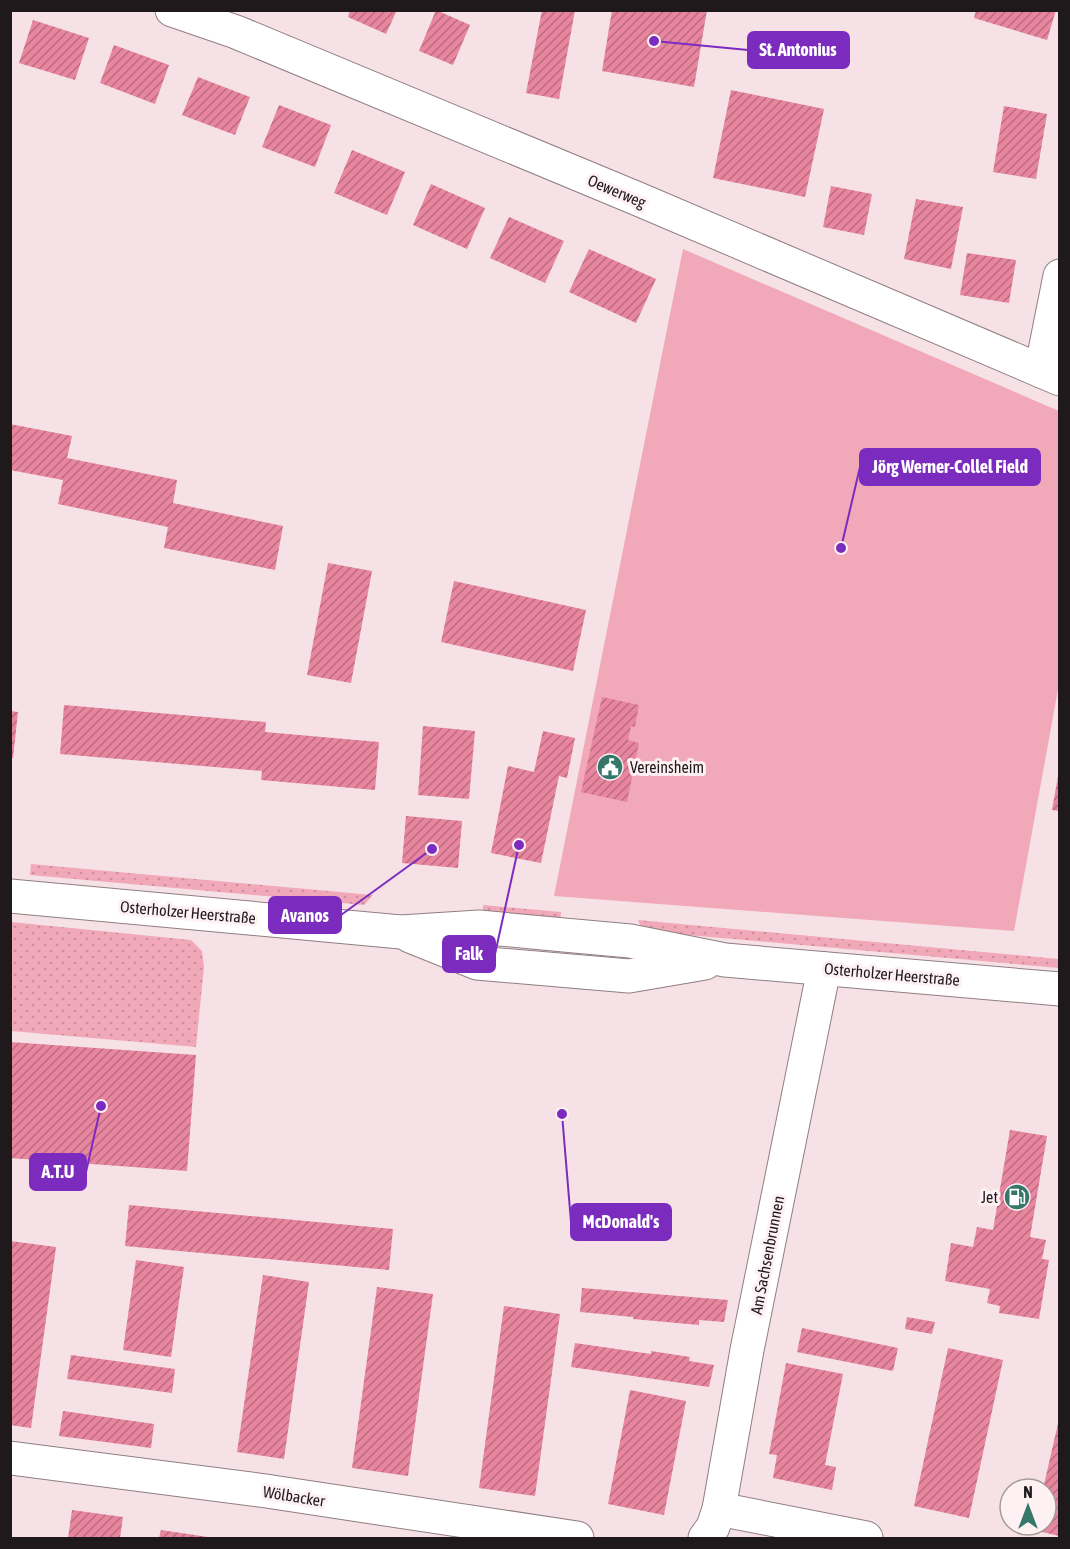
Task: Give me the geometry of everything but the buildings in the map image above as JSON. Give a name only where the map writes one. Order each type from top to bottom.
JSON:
[{"type":"street","name":"Oewerweg","points":[[172,10],[248,36],[1050,375]]},
{"type":"street","points":[[1050,375],[1059,276]]},
{"type":"street","name":"Osterholzer Heerstraße","points":[[10,896],[401,932],[479,927],[564,934],[630,941],[725,960],[1059,989]]},
{"type":"street","name":"Am Sachsenbrunnen","points":[[705,1539],[713,1527],[719,1509],[747,1350],[824,969]]},
{"type":"street","name":"Wölbacker","points":[[10,1458],[266,1491],[577,1539]]},
{"type":"street","points":[[719,1509],[866,1539]]},
{"type":"shaded area","points":[[683,249],[1059,411],[1059,684],[1014,931],[554,896]]},
{"type":"shaded area","points":[[31,864],[373,895],[364,905],[30,875]]},
{"type":"shaded area","points":[[483,905],[561,912],[560,923],[490,917],[483,910]]},
{"type":"shaded area","points":[[638,920],[1059,959],[1059,968],[643,931]]},
{"type":"shaded area","points":[[11,922],[191,940],[202,951],[204,967],[196,1047],[11,1031]]},
{"type":"place","name":"St. Antonius","points":[[654,41]]},
{"type":"place","name":"Jörg Werner-Collel Field","points":[[841,548]]},
{"type":"place","name":"Vereinsheim","points":[[610,767]]},
{"type":"place","name":"Falk","points":[[519,845]]},
{"type":"place","name":"Avanos","points":[[432,849]]},
{"type":"place","name":"A.T.U","points":[[101,1106]]},
{"type":"place","name":"McDonald's","points":[[562,1114]]},
{"type":"place","name":"Jet","points":[[1017,1197]]}]
